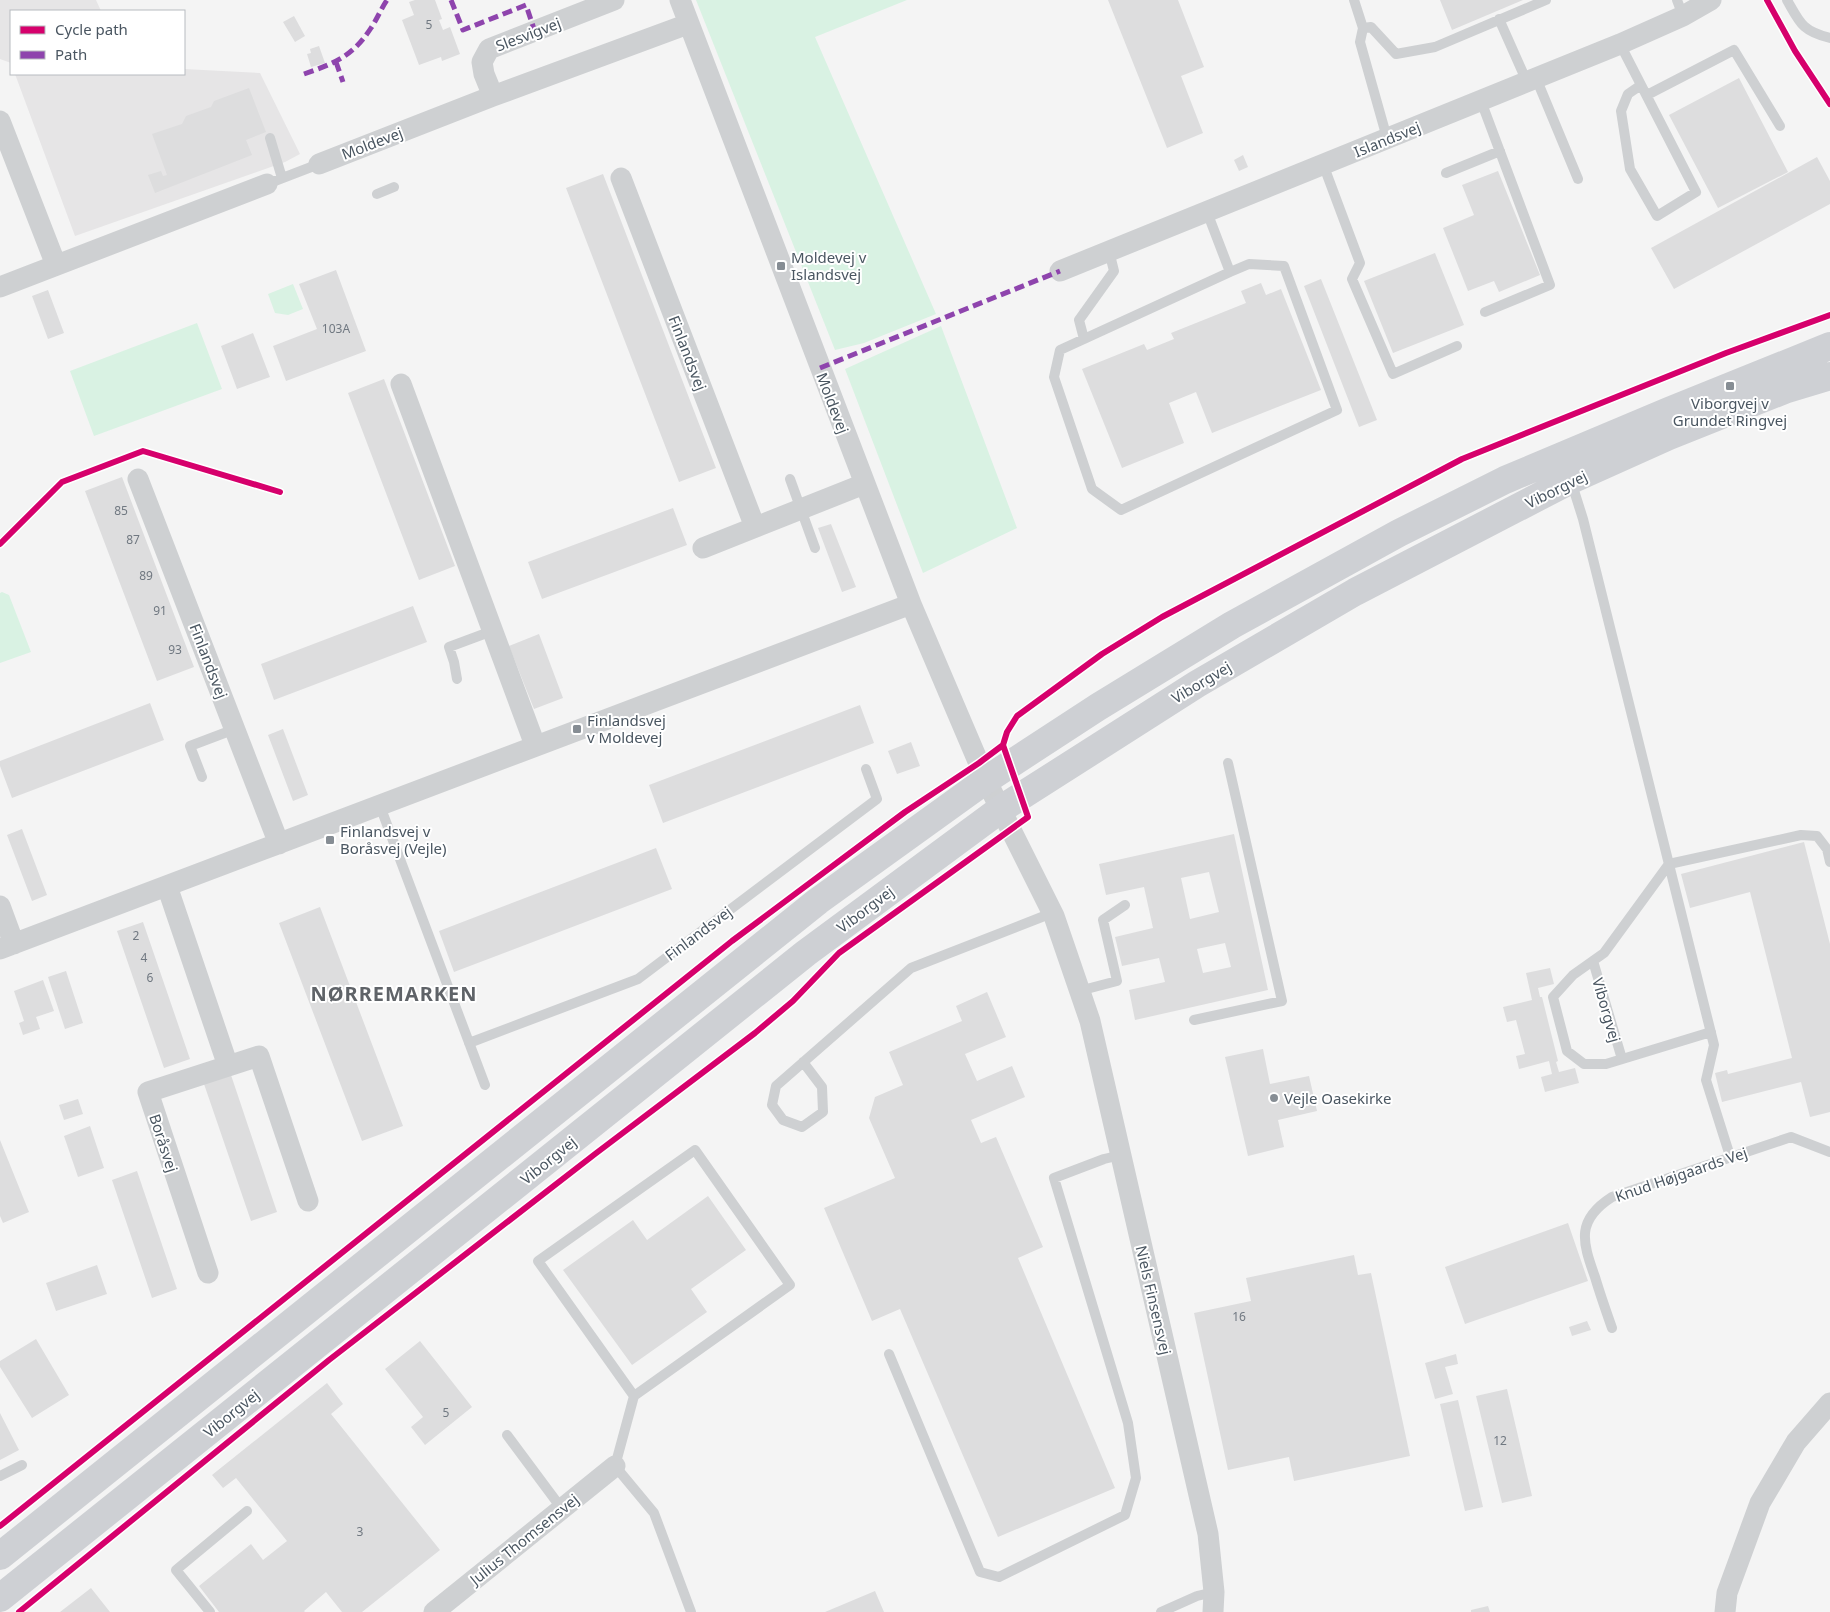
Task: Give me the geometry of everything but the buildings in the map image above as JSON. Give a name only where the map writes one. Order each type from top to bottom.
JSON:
[{"type":"street","name":"Slesvigvej","points":[[493,96],[484,74],[482,62],[489,50],[614,0]]},
{"type":"street","name":"Moldevej","points":[[680,0],[910,604],[986,780]]},
{"type":"street","name":"Islandsvej","points":[[1060,271],[1620,44],[1680,8],[1711,0]]},
{"type":"street","name":"Moldevej","points":[[319,164],[493,96],[688,24]]},
{"type":"street","points":[[0,121],[56,265]]},
{"type":"street","name":"Finlandsvej","points":[[621,178],[755,527]]},
{"type":"street","name":"Moldevej","points":[[0,287],[274,181]]},
{"type":"street","name":"Viborgvej","points":[[0,1556],[818,901],[986,780],[1098,707],[1232,625],[1399,533],[1505,480],[1830,346]]},
{"type":"street","name":"Viborgvej","points":[[0,1598],[806,953],[1000,808],[1197,684],[1355,592],[1571,480],[1669,436],[1787,390],[1830,376]]},
{"type":"street","points":[[402,384],[535,745]]},
{"type":"street","name":"Finlandsvej","points":[[138,479],[279,844]]},
{"type":"street","points":[[703,548],[864,484]]},
{"type":"street","points":[[0,906],[7,946],[910,604]]},
{"type":"street","name":"Niels Finsensvej","points":[[986,780],[1052,913],[1090,1021],[1208,1534],[1214,1602]]},
{"type":"street","points":[[167,886],[228,1066]]},
{"type":"street","name":"Boråsvej","points":[[208,1274],[148,1092],[259,1056],[308,1201]]},
{"type":"street","points":[[1725,1612],[1727,1593],[1760,1503],[1796,1442],[1830,1403]]},
{"type":"street","name":"Julius Thomsensvej","points":[[434,1612],[615,1466]]},
{"type":"lane","points":[[1354,0],[1363,28],[1360,42],[1388,138]]},
{"type":"lane","points":[[1363,28],[1371,26],[1396,54],[1435,47],[1546,0]]},
{"type":"lane","points":[[1787,0],[1800,24],[1815,34],[1830,38]]},
{"type":"lane","points":[[1500,19],[1532,80],[1578,179]]},
{"type":"lane","points":[[1620,44],[1696,192],[1657,216],[1630,169],[1621,111],[1628,94],[1641,85]]},
{"type":"lane","points":[[1647,95],[1734,50],[1780,126]]},
{"type":"lane","points":[[1481,101],[1550,285],[1484,312]]},
{"type":"lane","points":[[270,138],[274,181]]},
{"type":"lane","points":[[1446,173],[1500,151]]},
{"type":"lane","name":"Moldevej","points":[[274,181],[319,164]]},
{"type":"lane","points":[[1323,164],[1360,263],[1352,279],[1393,374],[1457,346]]},
{"type":"lane","points":[[377,194],[394,186]]},
{"type":"lane","points":[[1207,212],[1230,272]]},
{"type":"lane","points":[[1084,339],[1079,320],[1114,271],[1109,251]]},
{"type":"lane","points":[[1249,264],[1284,266],[1337,410],[1121,510],[1092,489],[1054,377],[1060,350],[1084,339],[1249,264]]},
{"type":"lane","points":[[790,479],[815,548]]},
{"type":"lane","points":[[1571,480],[1583,519],[1711,1032],[1714,1045],[1706,1080],[1730,1156]]},
{"type":"lane","points":[[457,679],[449,647],[492,631]]},
{"type":"lane","points":[[202,777],[190,746],[235,729]]},
{"type":"lane","points":[[1194,1020],[1282,1001],[1228,763]]},
{"type":"lane","name":"Finlandsvej","points":[[469,1043],[638,979],[877,799],[866,769]]},
{"type":"lane","points":[[380,806],[485,1085]]},
{"type":"lane","points":[[1711,1032],[1606,1064],[1584,1064],[1567,1051],[1553,997],[1573,975],[1604,953],[1669,864],[1801,835],[1817,836],[1827,849],[1830,862]]},
{"type":"lane","points":[[1079,991],[1117,980],[1103,920],[1125,906]]},
{"type":"lane","points":[[803,1062],[822,1086],[823,1112],[802,1127],[783,1120],[772,1105],[776,1086],[803,1062],[910,968],[1052,913]]},
{"type":"lane","name":"Viborgvej","points":[[1593,961],[1622,1059]]},
{"type":"lane","name":"Knud Højgaards Vej","points":[[1612,1328],[1586,1253],[1584,1240],[1586,1227],[1600,1205],[1612,1197],[1791,1136],[1830,1152]]},
{"type":"lane","points":[[634,1396],[538,1261],[695,1150],[790,1284],[634,1396],[615,1466],[654,1513],[691,1612]]},
{"type":"lane","points":[[889,1354],[980,1572],[999,1577],[1125,1515],[1136,1478],[1128,1423],[1054,1178],[1104,1159],[1121,1155]]},
{"type":"lane","points":[[507,1434],[562,1508]]},
{"type":"lane","points":[[0,1476],[22,1465]]},
{"type":"lane","points":[[210,1612],[176,1570],[247,1511]]},
{"type":"lane","points":[[1161,1612],[1197,1596],[1214,1602]]},
{"type":"shaded area","points":[[0,0],[96,0],[101,10],[10,10],[10,63],[0,59]]},
{"type":"shaded area","points":[[185,69],[260,73],[300,154],[285,162],[75,236],[15,75],[185,75]]},
{"type":"green space","points":[[696,0],[907,0],[815,37],[936,314],[864,343],[835,350]]},
{"type":"green space","points":[[293,284],[303,309],[288,315],[275,313],[268,294]]},
{"type":"green space","points":[[197,323],[222,389],[94,436],[70,371]]},
{"type":"green space","points":[[941,326],[1017,528],[923,573],[845,369]]},
{"type":"green space","points":[[0,593],[9,595],[31,652],[0,663]]},
{"type":"marked path","points":[[304,74],[342,58],[357,46],[371,28],[387,0]]},
{"type":"marked path","points":[[451,0],[463,30],[526,5],[535,32]]},
{"type":"marked path","points":[[336,62],[343,82]]},
{"type":"marked path","points":[[820,368],[1060,271]]},
{"type":"cycle path","points":[[1767,0],[1795,51],[1830,104]]},
{"type":"cycle path","points":[[0,1526],[732,941],[905,812],[1003,745],[1007,732],[1017,716],[1102,654],[1162,617],[1462,459],[1726,353],[1830,315]]},
{"type":"cycle path","points":[[0,544],[62,482],[143,451],[280,492]]},
{"type":"cycle path","points":[[19,1612],[329,1360],[755,1033],[793,1001],[839,953],[1028,817],[1003,745]]},
{"type":"place","name":"Moldevej v Islandsvej","points":[[781,266]]},
{"type":"place","name":"Viborgvej v Grundet Ringvej","points":[[1730,386]]},
{"type":"place","name":"Finlandsvej v Moldevej","points":[[577,729]]},
{"type":"place","name":"Finlandsvej v Boråsvej (Vejle)","points":[[330,840]]},
{"type":"place","name":"Vejle Oasekirke","points":[[1274,1098]]},
{"type":"district","name":"NØRREMARKEN","points":[[394,993]]}]
